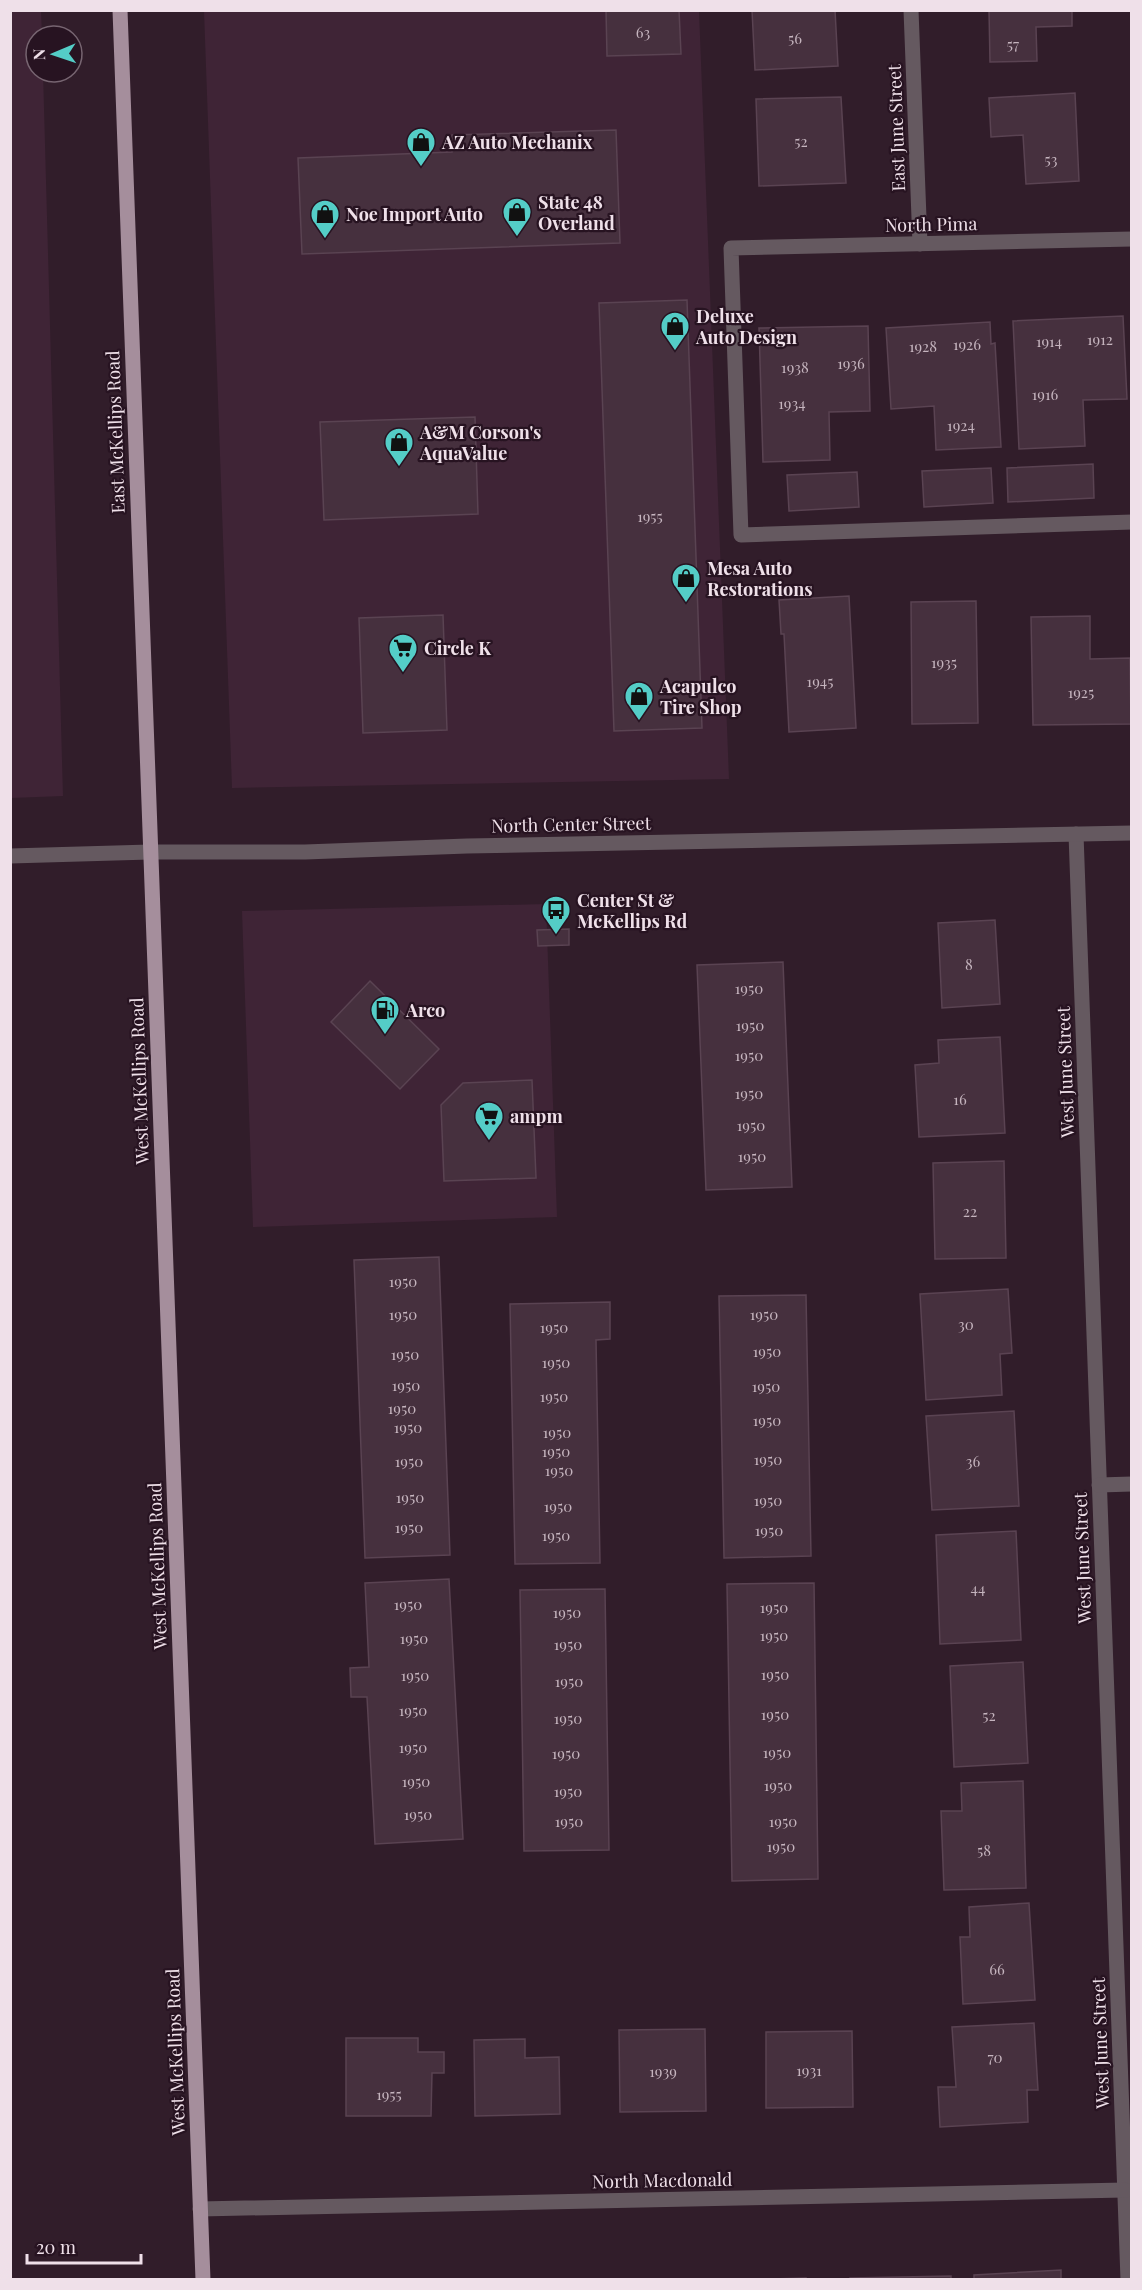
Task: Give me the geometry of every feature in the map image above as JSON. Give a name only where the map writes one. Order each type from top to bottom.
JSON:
[{"type":"main road","name":"East McKellips Road","points":[[120,10],[150,852]]},
{"type":"main road","name":"West McKellips Road","points":[[150,852],[203,2280]]},
{"type":"street","name":"East June Street","points":[[911,10],[920,244]]},
{"type":"street","name":"North Pima","points":[[1131,239],[731,248],[741,536],[1131,522]]},
{"type":"street","name":"North Center Street","points":[[10,856],[150,852],[305,852],[466,846],[1131,833]]},
{"type":"street","name":"West June Street","points":[[1076,834],[1127,2182],[1128,2280]]},
{"type":"street","points":[[1099,1485],[1131,1484]]},
{"type":"street","name":"North Macdonald","points":[[200,2209],[1127,2182]]},
{"type":"shaded area","points":[[10,11],[41,11],[42,24],[24,24],[24,84],[43,84],[63,796],[11,798]]},
{"type":"shaded area","points":[[204,11],[699,11],[729,779],[232,788]]},
{"type":"shaded area","points":[[546,904],[557,1217],[253,1227],[242,911]]},
{"type":"building","points":[[606,10],[679,10],[681,54],[607,56]]},
{"type":"building","points":[[752,10],[835,10],[838,66],[755,70]]},
{"type":"building","points":[[989,10],[1072,10],[1072,26],[1036,27],[1037,61],[990,62]]},
{"type":"building","points":[[1075,93],[1079,181],[1026,184],[1023,135],[991,137],[989,98]]},
{"type":"building","points":[[841,97],[846,183],[759,186],[756,99]]},
{"type":"building","points":[[616,130],[620,243],[302,254],[298,158],[452,152],[452,135]]},
{"type":"building","points":[[687,300],[702,728],[614,731],[599,303]]},
{"type":"building","points":[[1123,316],[1127,399],[1083,400],[1085,446],[1019,449],[1013,321]]},
{"type":"building","points":[[990,322],[991,344],[995,343],[1001,447],[936,450],[934,406],[891,409],[886,328]]},
{"type":"building","points":[[868,326],[870,411],[829,412],[830,460],[763,462],[759,328]]},
{"type":"building","name":"A&M Corson's AquaValue","points":[[475,417],[478,514],[324,520],[320,422]]},
{"type":"building","points":[[1093,464],[1094,498],[1008,502],[1007,468]]},
{"type":"building","points":[[991,468],[993,503],[924,507],[922,471]]},
{"type":"building","points":[[857,472],[859,507],[789,511],[787,475]]},
{"type":"building","points":[[849,596],[856,728],[789,732],[784,634],[781,634],[779,600]]},
{"type":"building","points":[[976,601],[978,723],[912,724],[911,602]]},
{"type":"building","name":"Circle K","points":[[443,615],[447,730],[363,733],[359,618]]},
{"type":"building","points":[[1090,616],[1090,659],[1130,658],[1131,724],[1033,725],[1031,617]]},
{"type":"building","points":[[995,920],[1000,1004],[942,1008],[938,923]]},
{"type":"building","points":[[569,929],[569,945],[538,946],[537,930]]},
{"type":"building","points":[[783,962],[792,1187],[706,1190],[697,965]]},
{"type":"building","name":"Arco","points":[[370,981],[439,1049],[400,1089],[331,1022]]},
{"type":"building","points":[[1000,1037],[1005,1133],[919,1137],[915,1065],[939,1063],[938,1040]]},
{"type":"building","name":"ampm","points":[[532,1080],[536,1178],[444,1181],[441,1105],[463,1083]]},
{"type":"building","points":[[1004,1161],[1006,1258],[935,1259],[933,1163]]},
{"type":"building","points":[[439,1257],[450,1555],[365,1558],[354,1260]]},
{"type":"building","points":[[1008,1289],[1012,1353],[1000,1354],[1002,1395],[926,1400],[920,1294]]},
{"type":"building","points":[[806,1295],[811,1556],[724,1558],[719,1296]]},
{"type":"building","points":[[610,1302],[610,1339],[596,1340],[600,1563],[515,1564],[510,1304]]},
{"type":"building","points":[[1014,1411],[1019,1506],[932,1510],[926,1416]]},
{"type":"building","points":[[1016,1531],[1021,1640],[940,1644],[936,1535]]},
{"type":"building","points":[[449,1579],[463,1839],[375,1844],[367,1697],[351,1697],[350,1668],[369,1667],[365,1583]]},
{"type":"building","points":[[814,1583],[818,1879],[732,1881],[727,1584]]},
{"type":"building","points":[[605,1589],[609,1850],[524,1851],[520,1590]]},
{"type":"building","points":[[1023,1662],[1028,1763],[954,1767],[950,1666]]},
{"type":"building","points":[[1023,1781],[1026,1888],[944,1890],[941,1811],[962,1811],[961,1783]]},
{"type":"building","points":[[1029,1903],[1035,2000],[963,2004],[960,1937],[970,1937],[969,1907]]},
{"type":"building","points":[[1034,2023],[1038,2090],[1027,2090],[1028,2122],[940,2127],[938,2087],[956,2087],[952,2027]]},
{"type":"building","points":[[705,2029],[706,2111],[620,2112],[619,2030]]},
{"type":"building","points":[[852,2031],[853,2107],[766,2108],[766,2032]]},
{"type":"building","points":[[346,2038],[418,2038],[418,2052],[444,2052],[444,2073],[432,2073],[431,2116],[346,2116]]},
{"type":"building","points":[[525,2039],[525,2058],[559,2057],[560,2114],[475,2116],[474,2040]]},
{"type":"building","points":[[1061,2270],[1061,2280],[974,2280],[974,2275]]},
{"type":"building","points":[[951,2276],[951,2280],[850,2280],[850,2278]]},
{"type":"building","points":[[806,2278],[806,2280],[729,2280]]},
{"type":"place","name":"AZ Auto Mechanix","points":[[421,168]]},
{"type":"place","name":"State 48 Overland","points":[[517,238]]},
{"type":"place","name":"Noe Import Auto","points":[[325,240]]},
{"type":"place","name":"Deluxe Auto Design","points":[[675,352]]},
{"type":"place","name":"A&M Corson's AquaValue","points":[[399,468]]},
{"type":"place","name":"Mesa Auto Restorations","points":[[686,604]]},
{"type":"place","name":"Circle K","points":[[403,674]]},
{"type":"place","name":"Acapulco Tire Shop","points":[[639,722]]},
{"type":"place","name":"Center St & McKellips Rd","points":[[556,936]]},
{"type":"place","name":"Arco","points":[[385,1036]]},
{"type":"place","name":"ampm","points":[[489,1142]]}]
